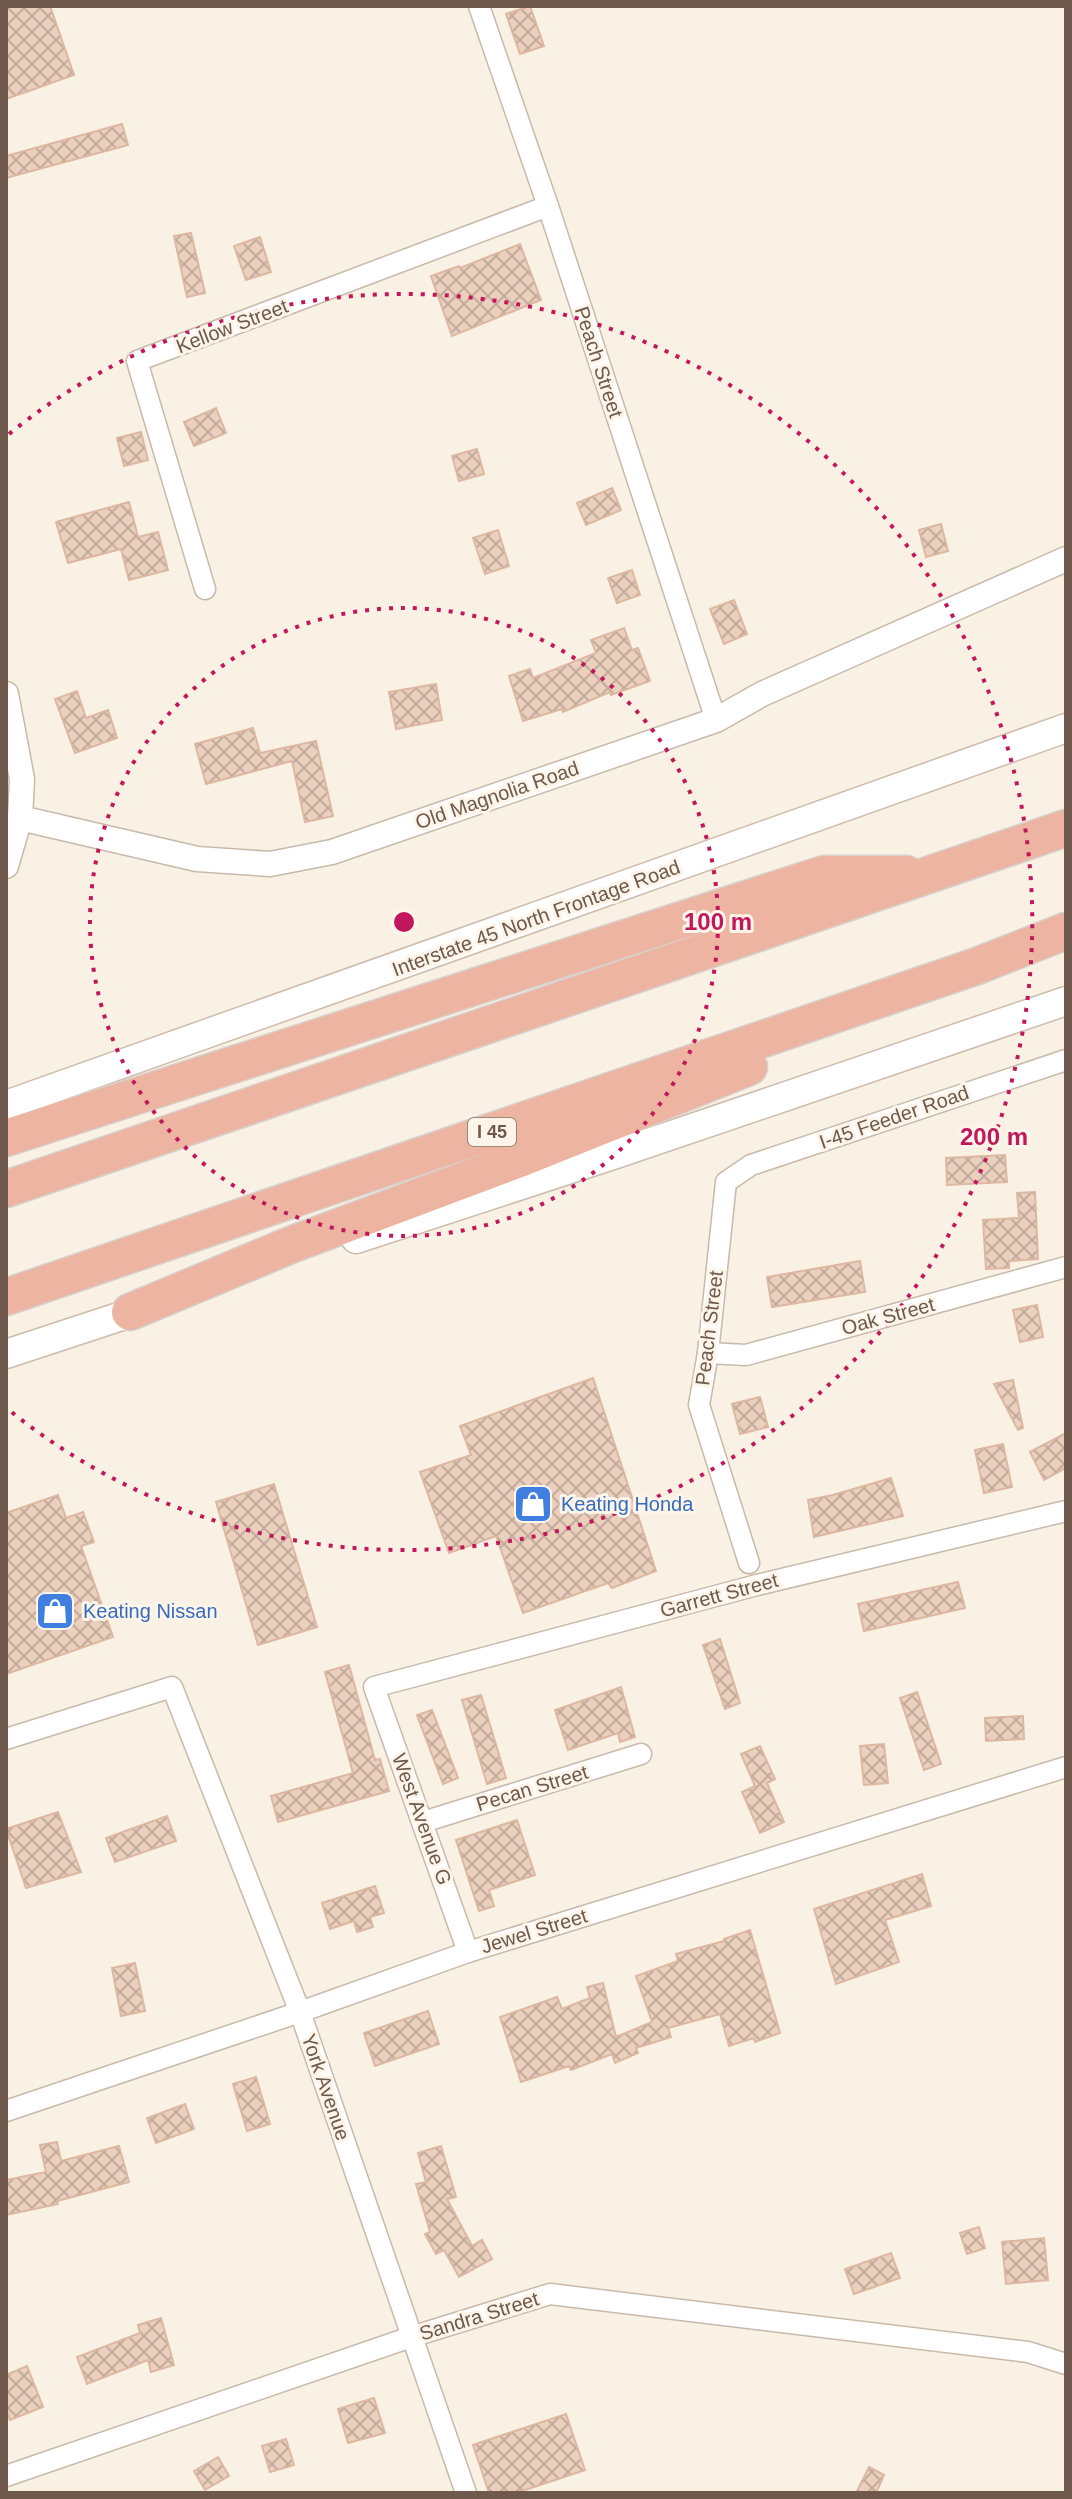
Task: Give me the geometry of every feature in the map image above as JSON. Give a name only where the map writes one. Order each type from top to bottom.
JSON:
[{"type":"highway","points":[[6,1189],[1066,828]]},
{"type":"highway","points":[[6,1138],[824,874],[939,873]]},
{"type":"highway","name":"I 45","points":[[6,1297],[977,966],[1066,931]]},
{"type":"highway","points":[[130,1312],[293,1244],[709,1084],[875,1014],[977,966]]},
{"type":"main road","name":"Interstate 45 North Frontage Road","points":[[6,1105],[1066,728]]},
{"type":"main road","points":[[6,1354],[130,1312],[205,1291],[1066,1001]]},
{"type":"street","name":"Peach Street","points":[[479,6],[548,206],[716,720]]},
{"type":"street","name":"Kellow Street","points":[[205,589],[137,361],[548,206]]},
{"type":"street","name":"Old Magnolia Road","points":[[20,818],[197,859],[270,864],[332,852],[716,720],[762,694],[1066,559]]},
{"type":"street","points":[[6,694],[22,779],[20,818],[6,866]]},
{"type":"street","name":"I-45 Feeder Road","points":[[726,1182],[751,1165],[1066,1060]]},
{"type":"street","name":"Peach Street","points":[[726,1182],[708,1353],[699,1405],[749,1563]]},
{"type":"street","name":"Oak Street","points":[[708,1353],[746,1355],[1066,1267]]},
{"type":"street","name":"Garrett Street","points":[[374,1687],[757,1585],[1066,1511]]},
{"type":"street","name":"York Avenue","points":[[6,1739],[172,1687],[300,2012],[466,2493]]},
{"type":"street","name":"West Avenue G","points":[[374,1687],[468,1952]]},
{"type":"street","name":"Pecan Street","points":[[423,1822],[641,1754]]},
{"type":"street","name":"Jewel Street","points":[[6,2111],[468,1952],[1066,1767]]},
{"type":"street","name":"Sandra Street","points":[[6,2476],[411,2337],[550,2294],[1028,2352],[1066,2364]]},
{"type":"building","points":[[6,6],[50,6],[74,75],[6,99]]},
{"type":"building","points":[[530,6],[544,46],[520,54],[506,14]]},
{"type":"building","points":[[122,124],[128,145],[6,178],[6,156]]},
{"type":"building","points":[[191,233],[205,293],[187,297],[174,236]]},
{"type":"building","points":[[260,237],[271,272],[246,280],[234,246]]},
{"type":"building","points":[[520,244],[541,300],[452,336],[431,276]]},
{"type":"building","points":[[216,408],[226,433],[194,446],[184,422]]},
{"type":"building","points":[[141,432],[148,460],[124,466],[117,438]]},
{"type":"building","points":[[477,449],[484,474],[459,481],[452,456]]},
{"type":"building","points":[[612,488],[621,510],[586,525],[577,503]]},
{"type":"building","points":[[129,502],[138,537],[158,532],[168,570],[129,580],[121,549],[68,563],[56,522]]},
{"type":"building","points":[[941,524],[948,551],[926,557],[919,530]]},
{"type":"building","points":[[498,530],[509,566],[485,574],[473,538]]},
{"type":"building","points":[[632,570],[640,595],[617,603],[608,578]]},
{"type":"building","points":[[734,600],[747,634],[724,644],[710,609]]},
{"type":"building","points":[[624,628],[632,650],[638,648],[650,681],[611,695],[610,692],[563,712],[562,709],[523,721],[509,676],[530,669],[533,678],[596,653],[591,640]]},
{"type":"building","points":[[436,684],[442,720],[396,729],[389,692]]},
{"type":"building","points":[[77,691],[86,718],[108,710],[117,738],[75,753],[55,699]]},
{"type":"building","points":[[253,728],[260,753],[316,741],[333,816],[305,822],[292,761],[206,784],[195,744]]},
{"type":"building","points":[[1005,1155],[1007,1182],[947,1185],[946,1158]]},
{"type":"building","points":[[1035,1192],[1038,1259],[1009,1261],[1009,1268],[986,1269],[983,1220],[1019,1218],[1017,1193]]},
{"type":"building","points":[[860,1261],[865,1292],[772,1307],[767,1277]]},
{"type":"building","points":[[1037,1305],[1043,1337],[1020,1342],[1013,1310]]},
{"type":"building","name":"Keating Honda","points":[[593,1378],[656,1571],[612,1588],[608,1583],[523,1613],[496,1536],[449,1553],[420,1472],[471,1455],[460,1426]]},
{"type":"building","points":[[1013,1380],[1023,1428],[1018,1430],[994,1384]]},
{"type":"building","points":[[760,1397],[768,1427],[740,1434],[732,1404]]},
{"type":"building","points":[[1066,1433],[1066,1468],[1044,1480],[1030,1452]]},
{"type":"building","points":[[1003,1444],[1012,1487],[984,1493],[975,1450]]},
{"type":"building","points":[[891,1478],[903,1516],[814,1537],[808,1500]]},
{"type":"building","points":[[274,1484],[317,1627],[258,1645],[216,1502]]},
{"type":"building","name":"Keating Nissan","points":[[58,1495],[66,1518],[83,1512],[94,1542],[81,1546],[113,1637],[6,1674],[6,1513]]},
{"type":"building","points":[[958,1582],[965,1608],[864,1631],[858,1604]]},
{"type":"building","points":[[720,1639],[740,1703],[725,1709],[703,1645]]},
{"type":"building","points":[[349,1665],[375,1760],[380,1759],[389,1791],[278,1822],[271,1796],[353,1773],[325,1672]]},
{"type":"building","points":[[621,1687],[635,1737],[620,1742],[618,1733],[568,1750],[555,1710]]},
{"type":"building","points":[[917,1692],[941,1764],[924,1770],[900,1698]]},
{"type":"building","points":[[481,1695],[506,1778],[487,1784],[462,1700]]},
{"type":"building","points":[[432,1710],[458,1778],[443,1784],[417,1715]]},
{"type":"building","points":[[1023,1716],[1024,1739],[986,1741],[985,1718]]},
{"type":"building","points":[[884,1744],[888,1783],[864,1785],[860,1746]]},
{"type":"building","points":[[760,1746],[775,1779],[767,1783],[784,1822],[760,1833],[742,1792],[755,1786],[741,1754]]},
{"type":"building","points":[[58,1812],[81,1872],[26,1888],[6,1829]]},
{"type":"building","points":[[167,1816],[176,1841],[115,1862],[106,1838]]},
{"type":"building","points":[[517,1820],[535,1875],[489,1890],[494,1906],[479,1911],[456,1840]]},
{"type":"building","points":[[922,1874],[931,1906],[885,1920],[899,1962],[836,1984],[814,1909]]},
{"type":"building","points":[[375,1886],[384,1913],[370,1917],[373,1927],[357,1932],[354,1921],[330,1929],[322,1903]]},
{"type":"building","points":[[750,1930],[780,2033],[755,2042],[754,2038],[729,2046],[720,2014],[668,2028],[671,2037],[636,2048],[638,2053],[615,2063],[612,2054],[571,2070],[569,2066],[521,2082],[500,2017],[557,1997],[562,2009],[590,1998],[587,1987],[603,1983],[616,2037],[652,2022],[636,1976],[678,1961],[676,1954],[724,1941]]},
{"type":"building","points":[[135,1963],[145,2011],[121,2016],[112,1968]]},
{"type":"building","points":[[428,2011],[439,2044],[375,2066],[364,2033]]},
{"type":"building","points":[[256,2077],[270,2124],[247,2131],[233,2084]]},
{"type":"building","points":[[185,2104],[194,2129],[156,2143],[147,2118]]},
{"type":"building","points":[[57,2142],[61,2161],[119,2146],[129,2182],[57,2201],[58,2204],[6,2215],[6,2180],[46,2172],[40,2145]]},
{"type":"building","points":[[441,2146],[456,2197],[447,2199],[472,2246],[482,2240],[492,2259],[459,2277],[444,2250],[436,2254],[425,2234],[430,2232],[416,2184],[426,2182],[418,2153]]},
{"type":"building","points":[[979,2227],[985,2248],[967,2254],[960,2233]]},
{"type":"building","points":[[1044,2238],[1048,2280],[1006,2284],[1002,2242]]},
{"type":"building","points":[[891,2253],[900,2278],[854,2294],[845,2269]]},
{"type":"building","points":[[161,2318],[174,2365],[151,2372],[148,2360],[87,2384],[77,2357],[140,2333],[138,2325]]},
{"type":"building","points":[[27,2366],[43,2407],[10,2420],[6,2410],[6,2375]]},
{"type":"building","points":[[374,2398],[385,2433],[348,2443],[338,2409]]},
{"type":"building","points":[[566,2414],[585,2470],[516,2493],[489,2493],[473,2445]]},
{"type":"building","points":[[286,2439],[294,2465],[270,2472],[262,2446]]},
{"type":"building","points":[[218,2457],[229,2476],[205,2490],[194,2471]]},
{"type":"building","points":[[869,2467],[884,2475],[876,2493],[856,2493]]},
{"type":"place","name":"Keating Honda","points":[[533,1504]]},
{"type":"place","name":"Keating Nissan","points":[[55,1611]]}]
